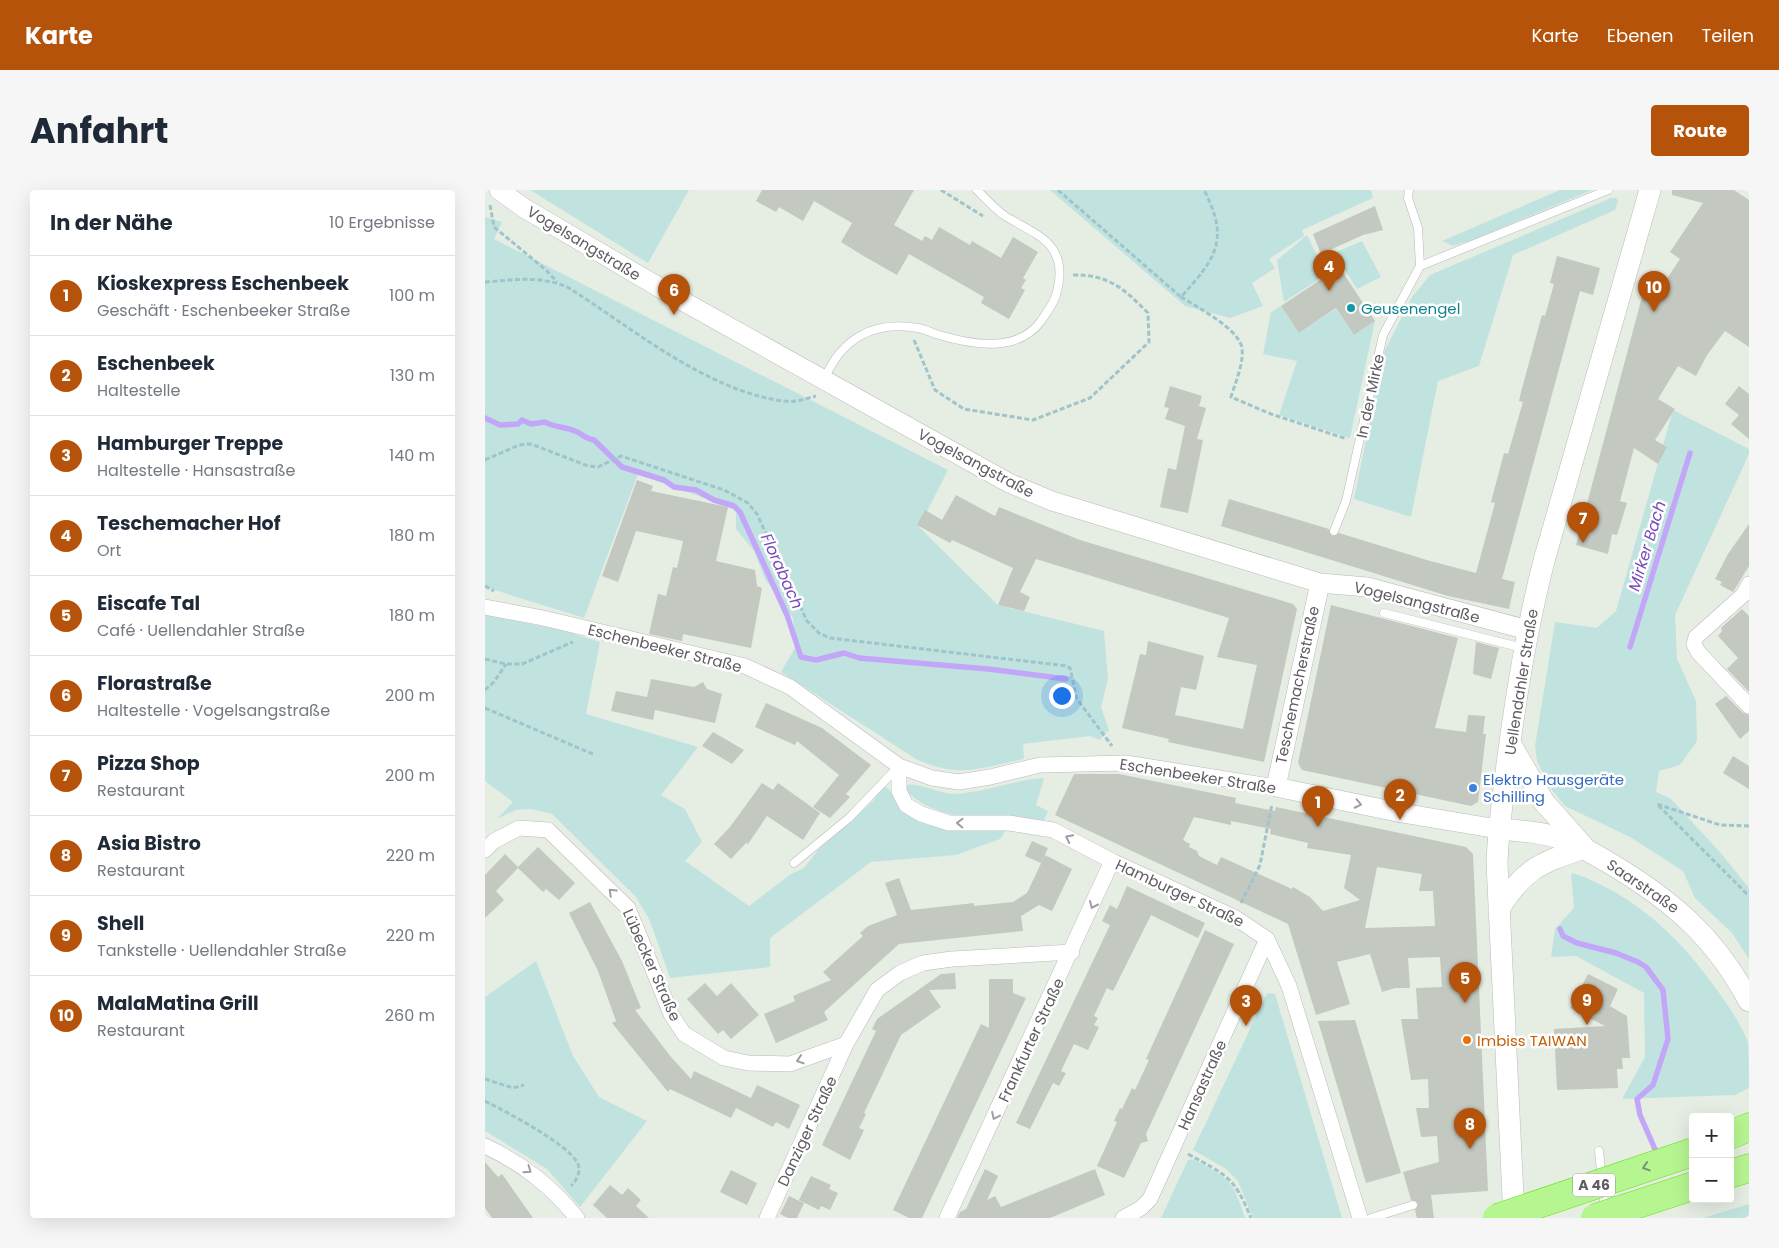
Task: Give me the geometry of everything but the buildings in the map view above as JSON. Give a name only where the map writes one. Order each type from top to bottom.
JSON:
[{"type":"highway","points":[[1734,1133],[1749,1127]]},
{"type":"highway","points":[[1734,1139],[1749,1135]]},
{"type":"highway","name":"A 46","points":[[1497,1218],[1689,1153]]},
{"type":"highway","points":[[1734,1174],[1749,1168]]},
{"type":"highway","points":[[1734,1175],[1749,1173]]},
{"type":"highway","name":"A 46","points":[[1595,1218],[1689,1187]]},
{"type":"main road","name":"Uellendahler Straße","points":[[1514,1218],[1499,909],[1498,829],[1526,639],[1545,557],[1650,190]]},
{"type":"main road","points":[[1499,909],[1517,883],[1529,871],[1542,863],[1585,848],[1538,794],[1510,743]]},
{"type":"main road","name":"Saarstraße","points":[[1498,829],[1536,833],[1561,839],[1585,848],[1661,896],[1682,912],[1702,932],[1748,998]]},
{"type":"street","name":"Vogelsangstraße","points":[[494,195],[524,208],[679,299],[981,468],[1052,501],[1319,583],[1367,587],[1526,639]]},
{"type":"street","name":"Teschemacherstraße","points":[[1275,787],[1319,583]]},
{"type":"street","points":[[1749,584],[1743,595],[1696,637],[1694,644],[1698,652],[1749,706]]},
{"type":"street","name":"Eschenbeeker Straße","points":[[485,607],[543,618],[745,666],[790,687],[899,766],[932,778],[959,782],[1040,765],[1127,764],[1275,787],[1421,817],[1498,829]]},
{"type":"street","name":"Hamburger Straße","points":[[899,766],[899,791],[906,805],[921,814],[949,823],[1009,823],[1053,830],[1112,861],[1234,916],[1267,939]]},
{"type":"street","name":"Lübecker Straße","points":[[485,850],[494,841],[519,828],[548,830],[628,908],[671,1014],[684,1034],[703,1047],[724,1058],[748,1063],[790,1064],[846,1044]]},
{"type":"street","name":"Frankfurter Straße","points":[[947,1218],[1072,952],[1112,861]]},
{"type":"street","points":[[1267,939],[1289,986],[1360,1218]]},
{"type":"street","name":"Hansastraße","points":[[1123,1218],[1141,1208],[1150,1199],[1267,939]]},
{"type":"street","points":[[846,1044],[877,990],[900,973],[923,963],[952,959],[1072,952]]},
{"type":"street","name":"Danziger Straße","points":[[767,1218],[846,1044]]},
{"type":"street","points":[[485,1146],[525,1168],[559,1197],[577,1218]]},
{"type":"lane","points":[[824,380],[832,361],[847,343],[872,330],[909,327],[994,345],[1019,340],[1036,328],[1054,304],[1059,276],[1059,259],[1050,246],[1003,214],[977,190]]},
{"type":"lane","points":[[1409,190],[1408,198],[1418,228],[1420,266],[1608,190]]},
{"type":"lane","name":"In der Mirke","points":[[1334,531],[1346,501],[1383,335],[1420,266]]},
{"type":"lane","points":[[1384,613],[1526,639]]},
{"type":"lane","points":[[795,863],[849,818],[899,766]]},
{"type":"lane","points":[[1599,1151],[1606,1218]]},
{"type":"lane","points":[[1371,1218],[1413,1205]]},
{"type":"path","points":[[941,190],[977,214],[988,218],[1003,214]]},
{"type":"path","points":[[1059,190],[1181,296],[1211,315],[1240,341],[1243,349],[1241,364],[1231,397],[1271,414],[1359,444]]},
{"type":"path","points":[[1181,296],[1207,269],[1217,244],[1218,235],[1214,217],[1204,190]]},
{"type":"path","points":[[494,195],[494,227],[546,270],[557,282]]},
{"type":"path","points":[[909,327],[935,390],[964,409],[1033,420],[1090,398],[1149,342],[1148,313],[1121,286],[1091,274],[1059,276]]},
{"type":"path","points":[[485,282],[543,279],[557,282],[700,372],[746,391],[783,401],[799,401],[817,395],[824,380]]},
{"type":"path","points":[[485,460],[519,445],[531,444],[588,466],[598,467],[618,458],[637,461],[724,490],[748,503],[757,514],[807,621],[819,633],[830,638],[1070,668],[1077,699],[1100,733],[1127,764]]},
{"type":"path","points":[[485,659],[506,664],[522,664],[563,648],[593,630]]},
{"type":"path","points":[[485,690],[494,682],[506,664]]},
{"type":"path","points":[[485,708],[595,756]]},
{"type":"path","points":[[1749,826],[1720,825],[1657,804],[1749,896]]},
{"type":"path","points":[[1241,902],[1259,865],[1272,806]]},
{"type":"path","points":[[485,1079],[513,1088],[524,1085]]},
{"type":"path","points":[[485,1101],[529,1125],[571,1155],[578,1163],[579,1172],[576,1181],[559,1197]]},
{"type":"path","points":[[1174,1147],[1235,1183],[1251,1218]]},
{"type":"shaded area","points":[[530,190],[689,190],[648,263]]},
{"type":"shaded area","points":[[1050,190],[1371,190],[1373,198],[1302,230],[1304,236],[1269,259],[1275,268],[1252,283],[1263,306],[1230,318],[1185,306]]},
{"type":"shaded area","points":[[1560,190],[1592,190],[1473,240],[1453,246],[1442,241]]},
{"type":"shaded area","points":[[1611,198],[1616,198],[1618,201],[1615,210],[1513,255],[1479,366],[1438,381],[1411,517],[1354,499],[1384,352],[1412,297],[1430,275]]},
{"type":"shaded area","points":[[485,217],[502,222],[494,239],[948,470],[919,527],[998,605],[1104,631],[1108,679],[1101,707],[1109,730],[1100,740],[1090,736],[1023,744],[1024,759],[970,770],[945,769],[916,759],[781,672],[795,648],[793,618],[765,579],[754,551],[736,529],[736,510],[638,474],[584,618],[485,587]]},
{"type":"shaded area","points":[[1307,235],[1323,268],[1321,271],[1324,276],[1284,302],[1277,260]]},
{"type":"shaded area","points":[[1362,241],[1381,277],[1357,289],[1334,253]]},
{"type":"shaded area","points":[[1281,306],[1299,333],[1336,309],[1354,335],[1375,321],[1350,438],[1279,415],[1297,361],[1263,354],[1271,312]]},
{"type":"shaded area","points":[[1673,410],[1749,449],[1749,454],[1675,615],[1677,659],[1696,701],[1697,741],[1680,765],[1659,771],[1656,792],[1670,798],[1719,851],[1749,888],[1749,959],[1732,933],[1695,898],[1683,871],[1630,837],[1565,806],[1552,790],[1537,761],[1535,746],[1555,622],[1597,628],[1616,611]]},
{"type":"shaded area","points":[[485,615],[561,630],[600,642],[586,714],[698,747],[661,795],[685,809],[702,842],[685,861],[749,906],[791,874],[804,868],[819,849],[874,800],[881,787],[886,787],[905,811],[913,816],[1007,829],[1000,839],[956,855],[871,862],[770,938],[770,967],[670,978],[650,921],[636,897],[552,814],[531,809],[516,810],[497,819],[513,802],[485,781]]},
{"type":"shaded area","points":[[1044,778],[1036,805],[1048,811],[1044,820],[989,819],[953,815],[936,810],[920,802],[905,790],[905,786],[914,785],[953,794],[965,793]]},
{"type":"shaded area","points":[[1571,873],[1600,884],[1641,909],[1669,933],[1694,960],[1725,1002],[1745,1035],[1748,1042],[1749,1088],[1735,1095],[1622,1099],[1645,1057],[1644,993],[1576,956],[1551,957],[1555,929],[1574,908]]},
{"type":"shaded area","points":[[536,961],[573,1056],[599,1097],[647,1121],[580,1207],[547,1169],[485,1131],[485,997]]},
{"type":"shaded area","points":[[1267,993],[1275,994],[1342,1218],[1253,1218],[1238,1181],[1226,1169],[1193,1150]]},
{"type":"shaded area","points":[[1193,1159],[1214,1170],[1228,1181],[1237,1195],[1245,1218],[1161,1218],[1188,1160]]},
{"type":"shaded area","points":[[1749,1204],[1749,1218],[1703,1218]]},
{"type":"waterway","name":"Florabach","points":[[485,418],[500,425],[518,424],[522,420],[531,424],[545,422],[578,432],[588,439],[594,440],[622,467],[664,480],[674,487],[696,490],[714,500],[734,506],[740,512],[787,615],[801,657],[816,660],[844,653],[859,658],[988,669],[1066,679]]},
{"type":"waterway","name":"Mirker Bach","points":[[1630,647],[1690,453]]},
{"type":"waterway","name":"Mirker Bach","points":[[1560,929],[1563,936],[1577,943],[1616,953],[1638,962],[1646,967],[1663,990],[1668,1039],[1653,1085],[1637,1099],[1640,1115],[1658,1156]]},
{"type":"place","name":"Teschemacher Hof","points":[[1329,291]]},
{"type":"place","name":"Geusenengel","points":[[1351,308]]},
{"type":"place","name":"MalaMatina Grill","points":[[1654,312]]},
{"type":"place","name":"Florastraße","points":[[674,315]]},
{"type":"place","name":"Pizza Shop","points":[[1583,543]]},
{"type":"place","name":"Elektro Hausgeräte Schilling","points":[[1473,788]]},
{"type":"place","name":"Eschenbeek","points":[[1400,820]]},
{"type":"place","name":"Kioskexpress Eschenbeek","points":[[1318,827]]},
{"type":"place","name":"Eiscafe Tal","points":[[1465,1003]]},
{"type":"place","name":"Shell","points":[[1587,1025]]},
{"type":"place","name":"Hamburger Treppe","points":[[1246,1026]]},
{"type":"place","name":"Imbiss TAIWAN","points":[[1467,1040]]},
{"type":"place","name":"Asia Bistro","points":[[1470,1149]]}]
